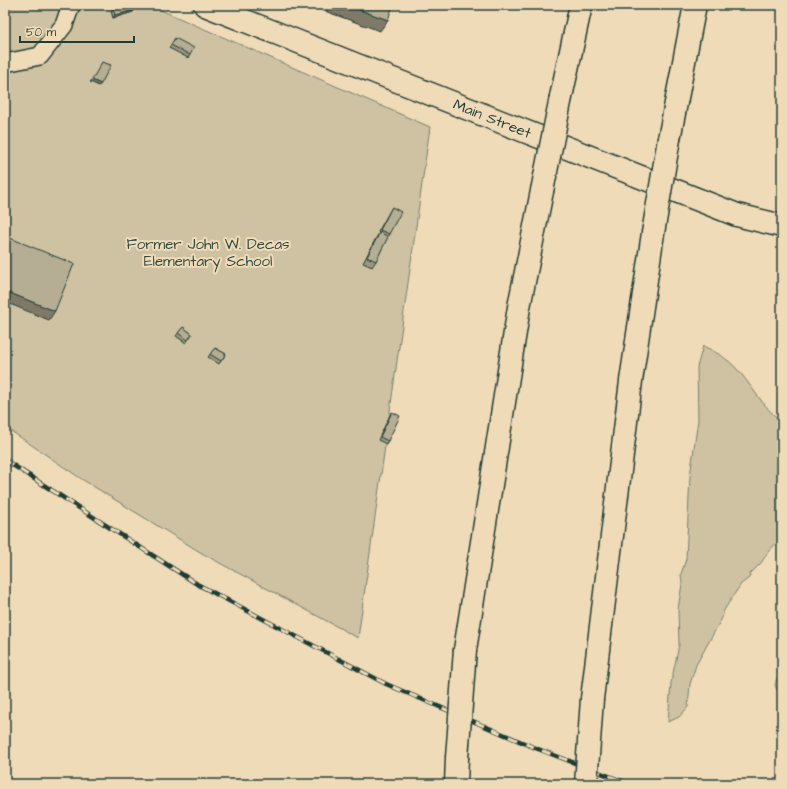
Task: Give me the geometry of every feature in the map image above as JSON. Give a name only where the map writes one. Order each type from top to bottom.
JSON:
[{"type":"main road","name":"Main Street","points":[[205,5],[737,215],[782,226]]},
{"type":"main road","points":[[456,784],[465,650],[519,307],[581,5]]},
{"type":"main road","points":[[586,784],[592,699],[631,381],[668,139],[695,5]]},
{"type":"street","points":[[5,63],[40,56],[64,25],[71,5]]},
{"type":"green space","name":"Former John W. Decas Elementary School","points":[[5,5],[149,5],[430,127],[358,638],[205,555],[83,480],[5,427]]},
{"type":"green space","points":[[703,346],[719,354],[734,366],[768,409],[782,422],[782,537],[750,574],[749,578],[741,584],[724,610],[722,618],[696,665],[690,684],[688,707],[679,717],[668,722],[671,683],[679,645],[678,609],[682,584],[681,574],[686,559],[690,476],[698,420],[697,367]]},
{"type":"green space","points":[[782,674],[782,698],[779,695],[775,685],[777,678]]},
{"type":"building","points":[[123,5],[134,5],[135,10],[115,15],[113,8]]},
{"type":"building","points":[[346,5],[393,5],[388,20]]},
{"type":"building","points":[[175,38],[194,48],[190,55],[171,45]]},
{"type":"building","points":[[102,62],[111,65],[101,84],[92,80]]},
{"type":"building","points":[[392,207],[401,212],[389,234],[380,230]]},
{"type":"building","points":[[380,232],[388,237],[376,261],[367,257]]},
{"type":"building","points":[[5,236],[74,264],[55,311],[5,291]]},
{"type":"building","points":[[183,327],[192,334],[188,340],[178,333]]},
{"type":"building","points":[[215,348],[226,354],[221,361],[210,354]]},
{"type":"building","points":[[392,412],[400,416],[388,441],[380,437]]},
{"type":"railway","points":[[5,460],[197,584],[386,684],[538,749],[630,784]]}]
